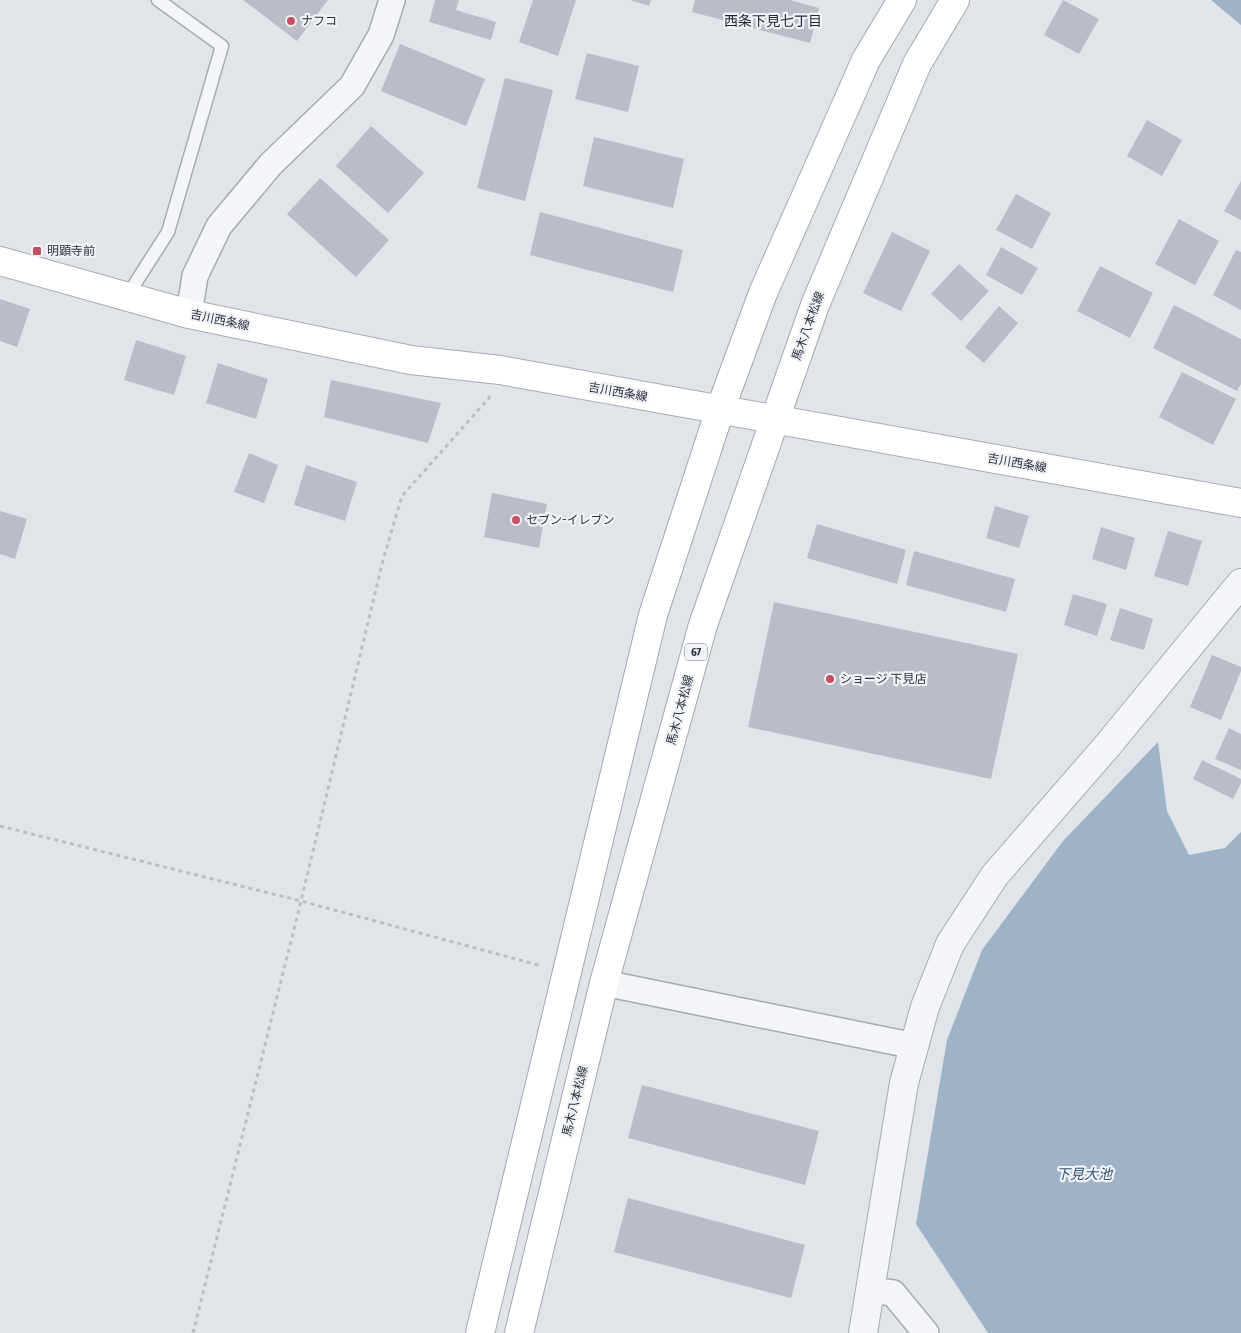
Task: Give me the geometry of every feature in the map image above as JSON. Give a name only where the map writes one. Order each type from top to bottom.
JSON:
[{"type":"main road","points":[[480,1333],[653,615],[720,410],[763,293],[866,60],[902,0]]},
{"type":"main road","name":"馬木八本松線","points":[[520,1333],[604,983],[703,625],[815,305],[917,64],[955,0]]},
{"type":"main road","name":"吉川西条線","points":[[0,261],[189,314],[411,360],[500,370],[1241,503]]},
{"type":"street","points":[[189,314],[195,276],[218,226],[272,164],[352,86],[381,35],[392,0]]},
{"type":"street","points":[[863,1333],[904,1083],[925,1007],[950,944],[995,875],[1108,745],[1241,584]]},
{"type":"street","points":[[604,983],[915,1046]]},
{"type":"street","points":[[870,1290],[893,1293],[926,1333]]},
{"type":"lane","points":[[127,296],[168,232],[222,46],[158,0]]},
{"type":"path","points":[[193,1333],[301,901],[383,560],[402,496],[489,398],[500,370]]},
{"type":"path","points":[[0,826],[301,901],[567,973]]},
{"type":"water","points":[[1211,0],[1241,0],[1241,25]]},
{"type":"water","name":"下見大池","points":[[1158,742],[1167,811],[1189,855],[1225,848],[1241,832],[1241,1333],[988,1333],[916,1224],[947,1040],[982,950],[1063,841]]},
{"type":"building","name":"ナフコ","points":[[243,0],[328,0],[297,41]]},
{"type":"building","points":[[435,0],[459,0],[456,10],[496,22],[491,40],[429,22]]},
{"type":"building","points":[[533,0],[576,0],[558,56],[519,42]]},
{"type":"building","points":[[630,0],[651,0],[649,6]]},
{"type":"building","points":[[695,0],[790,0],[819,8],[810,43],[692,12]]},
{"type":"building","points":[[1063,0],[1099,19],[1079,54],[1044,35]]},
{"type":"building","points":[[400,44],[485,79],[466,126],[381,91]]},
{"type":"building","points":[[587,53],[639,66],[628,112],[575,99]]},
{"type":"building","points":[[505,78],[553,90],[525,201],[477,188]]},
{"type":"building","points":[[1147,120],[1182,140],[1162,176],[1127,156]]},
{"type":"building","points":[[371,126],[424,173],[388,213],[336,166]]},
{"type":"building","points":[[594,137],[684,159],[673,208],[583,186]]},
{"type":"building","points":[[320,178],[389,240],[356,277],[287,214]]},
{"type":"building","points":[[1241,181],[1241,220],[1224,211]]},
{"type":"building","points":[[1016,194],[1051,213],[1032,249],[996,230]]},
{"type":"building","points":[[540,212],[683,250],[673,292],[530,255]]},
{"type":"building","points":[[1179,219],[1219,241],[1195,285],[1155,264]]},
{"type":"building","points":[[892,232],[930,251],[901,311],[863,293]]},
{"type":"building","points":[[1001,247],[1038,268],[1022,295],[986,275]]},
{"type":"building","points":[[1236,250],[1241,252],[1241,310],[1213,295]]},
{"type":"building","points":[[959,264],[989,291],[961,321],[931,294]]},
{"type":"building","points":[[1100,266],[1153,293],[1130,338],[1077,311]]},
{"type":"building","points":[[0,299],[30,309],[17,347],[0,341]]},
{"type":"building","points":[[1174,305],[1241,339],[1241,384],[1237,391],[1153,348]]},
{"type":"building","points":[[999,306],[1018,323],[984,363],[965,347]]},
{"type":"building","points":[[136,340],[186,356],[174,395],[124,380]]},
{"type":"building","points":[[218,363],[268,379],[256,419],[206,403]]},
{"type":"building","points":[[1182,372],[1236,399],[1213,445],[1159,417]]},
{"type":"building","points":[[331,380],[441,403],[428,443],[324,417]]},
{"type":"building","points":[[249,453],[278,465],[264,503],[234,492]]},
{"type":"building","points":[[306,465],[357,482],[345,521],[294,505]]},
{"type":"building","name":"セブン-イレブン","points":[[492,493],[547,504],[539,548],[484,537]]},
{"type":"building","points":[[995,506],[1029,516],[1019,548],[986,538]]},
{"type":"building","points":[[0,511],[27,519],[15,559],[0,554]]},
{"type":"building","points":[[817,524],[906,550],[897,584],[807,558]]},
{"type":"building","points":[[1101,527],[1135,538],[1126,570],[1092,559]]},
{"type":"building","points":[[1168,531],[1202,541],[1188,586],[1154,576]]},
{"type":"building","points":[[914,551],[1015,579],[1006,612],[906,585]]},
{"type":"building","points":[[1073,594],[1107,604],[1097,636],[1064,625]]},
{"type":"building","points":[[774,602],[1018,654],[991,779],[748,727]]},
{"type":"building","points":[[1120,608],[1153,619],[1144,650],[1110,640]]},
{"type":"building","points":[[1212,655],[1241,667],[1221,720],[1190,707]]},
{"type":"building","points":[[1229,728],[1241,734],[1241,770],[1215,759]]},
{"type":"building","points":[[1202,760],[1241,779],[1233,799],[1193,779]]},
{"type":"building","points":[[642,1085],[819,1131],[805,1185],[628,1138]]},
{"type":"building","points":[[628,1198],[805,1245],[791,1298],[614,1252]]},
{"type":"place","name":"ナフコ","points":[[291,21]]},
{"type":"place","name":"明顕寺前","points":[[37,251]]},
{"type":"place","name":"セブン-イレブン","points":[[516,520]]},
{"type":"place","name":"ショージ 下見店","points":[[830,679]]},
{"type":"district","name":"西条下見七丁目","points":[[773,21]]}]
